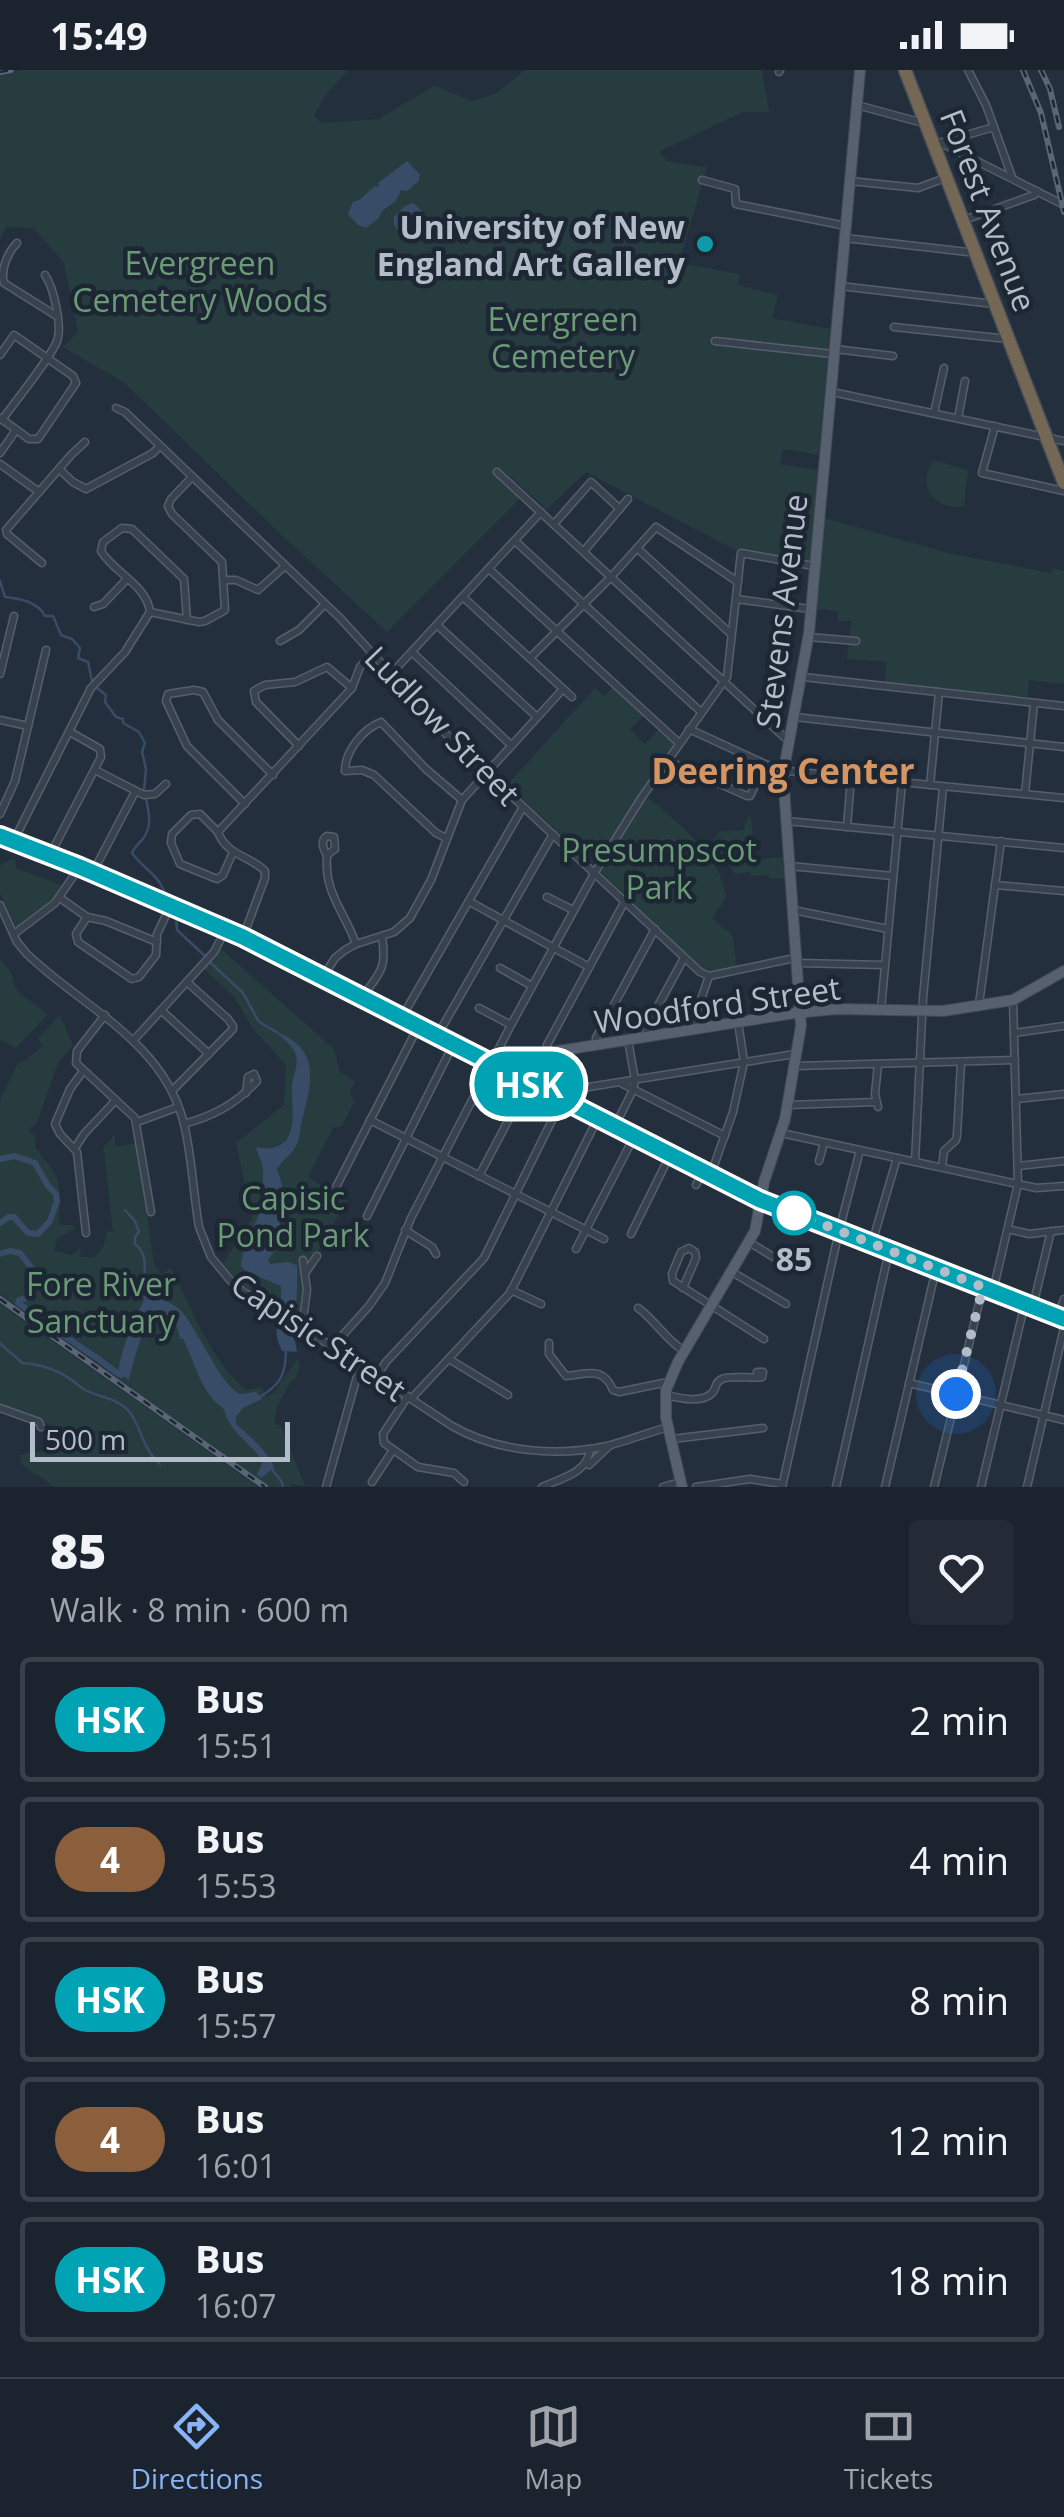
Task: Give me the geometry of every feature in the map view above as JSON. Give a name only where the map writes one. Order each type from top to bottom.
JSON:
[{"type":"highway","name":"Forest Avenue","points":[[905,70],[924,123],[937,144],[946,178],[1064,483]]},
{"type":"main road","name":"Stevens Avenue","points":[[682,1484],[668,1427],[665,1394],[684,1351],[755,1232],[796,1060],[801,1012],[783,770],[809,637],[860,70]]},
{"type":"main road","points":[[0,836],[243,937],[760,1200],[1061,1318]]},
{"type":"main road","name":"Woodford Street","points":[[491,1064],[801,1012],[943,1011],[979,1006],[1013,1000],[1064,971]]},
{"type":"street","points":[[968,70],[986,104],[1013,178]]},
{"type":"street","points":[[857,105],[924,123]]},
{"type":"street","points":[[937,144],[994,127]]},
{"type":"street","points":[[937,144],[1064,205]]},
{"type":"street","points":[[850,181],[918,188],[946,178]]},
{"type":"street","points":[[702,180],[735,189],[736,204],[845,232],[974,250]]},
{"type":"street","points":[[962,220],[1034,195],[1037,190]]},
{"type":"street","points":[[17,243],[8,256],[2,275],[4,283],[56,315]]},
{"type":"street","points":[[1,351],[14,335],[46,358],[73,376],[76,382],[38,440],[28,439],[1,419],[46,358],[58,341],[53,292],[45,275]]},
{"type":"street","points":[[840,286],[995,304]]},
{"type":"street","points":[[894,327],[1010,339]]},
{"type":"street","points":[[715,341],[892,356]]},
{"type":"street","points":[[934,413],[944,368]]},
{"type":"street","points":[[958,418],[965,381]]},
{"type":"street","points":[[832,392],[1064,440]]},
{"type":"street","name":"Ludlow Street","points":[[116,408],[125,412],[326,604],[445,733],[684,958],[710,976]]},
{"type":"street","points":[[996,426],[982,473],[1064,491]]},
{"type":"street","points":[[0,453],[16,430]]},
{"type":"street","points":[[42,563],[6,530],[86,442]]},
{"type":"street","points":[[59,469],[86,489],[160,446]]},
{"type":"street","points":[[0,464],[39,492]]},
{"type":"street","points":[[496,472],[784,738],[790,739]]},
{"type":"street","points":[[150,612],[206,622],[224,610],[225,580],[220,559],[169,511],[169,502],[192,477]]},
{"type":"street","points":[[554,524],[591,482],[620,509]]},
{"type":"street","points":[[584,552],[628,499]]},
{"type":"street","points":[[392,674],[541,512]]},
{"type":"street","points":[[14,841],[92,688],[125,652],[150,612],[145,596],[101,550],[106,539],[125,527],[132,529],[184,580],[187,620]]},
{"type":"street","points":[[530,658],[654,528],[658,527],[738,582]]},
{"type":"street","points":[[515,541],[700,712]]},
{"type":"street","points":[[636,548],[732,635]]},
{"type":"street","points":[[332,1346],[386,1283],[405,1230],[573,910],[679,743],[727,676],[741,553],[815,566]]},
{"type":"street","points":[[225,580],[236,580],[258,590],[285,566]]},
{"type":"street","points":[[489,569],[679,743]]},
{"type":"street","points":[[94,608],[127,579]]},
{"type":"street","points":[[463,596],[572,697]]},
{"type":"street","points":[[736,599],[811,609]]},
{"type":"street","points":[[280,641],[299,630],[326,604]]},
{"type":"street","points":[[0,674],[14,616]]},
{"type":"street","points":[[438,625],[537,717]]},
{"type":"street","points":[[809,637],[856,641]]},
{"type":"street","points":[[0,814],[12,789],[46,650]]},
{"type":"street","points":[[412,652],[511,745]]},
{"type":"street","points":[[218,832],[352,688],[360,667],[373,653]]},
{"type":"street","points":[[299,746],[256,702],[254,691],[295,682],[327,667],[352,688]]},
{"type":"street","points":[[802,677],[1064,706]]},
{"type":"street","points":[[322,978],[335,958],[356,944],[398,929],[413,914],[428,888],[462,800],[563,689]]},
{"type":"street","points":[[244,804],[187,746],[166,701],[168,694],[203,692],[218,720],[273,775]]},
{"type":"street","points":[[930,785],[940,692]]},
{"type":"street","points":[[1025,794],[1034,703]]},
{"type":"street","points":[[795,717],[1064,746]]},
{"type":"street","points":[[0,720],[28,726]]},
{"type":"street","points":[[446,838],[374,775],[345,771],[348,753],[372,726],[381,722],[462,800]]},
{"type":"street","points":[[689,729],[783,770],[1064,798]]},
{"type":"street","points":[[50,855],[102,752],[70,732]]},
{"type":"street","points":[[668,761],[746,796],[750,796],[764,764]]},
{"type":"street","points":[[95,770],[142,794],[158,792],[166,784]]},
{"type":"street","points":[[846,827],[851,778]]},
{"type":"street","points":[[880,1010],[902,783]]},
{"type":"street","points":[[915,1162],[922,1011],[944,787]]},
{"type":"street","points":[[94,872],[142,794]]},
{"type":"street","points":[[401,1018],[523,807]]},
{"type":"street","points":[[232,852],[218,879],[180,864],[171,843],[172,834],[191,815],[200,814],[232,852],[261,866],[266,874],[243,937]]},
{"type":"street","points":[[786,821],[1064,848]]},
{"type":"street","points":[[437,1037],[554,834]]},
{"type":"street","points":[[979,1006],[1001,842]]},
{"type":"street","points":[[326,855],[329,888],[356,944]]},
{"type":"street","points":[[789,866],[893,876]]},
{"type":"street","points":[[14,934],[60,898],[80,867]]},
{"type":"street","points":[[995,885],[1064,891]]},
{"type":"street","points":[[546,897],[573,910]]},
{"type":"street","points":[[60,898],[86,916],[157,942]]},
{"type":"street","points":[[548,1052],[546,1046],[625,901]]},
{"type":"street","points":[[470,902],[589,968]]},
{"type":"street","name":"Capisic Street","points":[[0,905],[14,934],[32,958],[134,1040],[172,1091],[184,1124],[203,1243],[242,1291],[478,1439],[524,1449],[587,1449],[668,1427]]},
{"type":"street","points":[[86,916],[76,934],[78,942],[132,979],[156,954],[157,934],[171,906]]},
{"type":"street","points":[[792,910],[888,929]]},
{"type":"street","points":[[134,1040],[214,952],[226,929]]},
{"type":"street","points":[[596,1044],[655,929]]},
{"type":"street","points":[[361,998],[382,969],[382,936]]},
{"type":"street","points":[[646,1037],[647,1026],[684,958]]},
{"type":"street","points":[[694,1029],[710,976],[797,960],[885,965]]},
{"type":"street","points":[[500,968],[532,986]]},
{"type":"street","points":[[172,1091],[234,1026],[187,982]]},
{"type":"street","points":[[934,1487],[956,1394],[1008,1229],[1018,1184],[1013,1000]]},
{"type":"street","points":[[479,1008],[511,1025]]},
{"type":"street","points":[[162,1010],[209,1054]]},
{"type":"street","points":[[105,1016],[75,1054],[76,1063],[133,1114],[151,1212]]},
{"type":"street","points":[[696,1185],[707,1173],[736,1100],[744,1062],[738,1022]]},
{"type":"street","points":[[1014,1032],[1064,1026]]},
{"type":"street","points":[[334,1191],[418,1027]]},
{"type":"street","points":[[614,1127],[635,1080],[628,1040]]},
{"type":"street","points":[[367,1216],[453,1045]]},
{"type":"street","points":[[549,1094],[744,1062],[1015,1060]]},
{"type":"street","points":[[942,1167],[944,1151],[957,1135],[960,1062]]},
{"type":"street","points":[[788,1105],[877,1105],[878,1064]]},
{"type":"street","points":[[83,1070],[55,1124],[75,1148],[86,1233]]},
{"type":"street","points":[[620,1082],[724,1136]]},
{"type":"street","points":[[480,1176],[528,1083]]},
{"type":"street","points":[[184,1124],[213,1115],[246,1093]]},
{"type":"street","points":[[1016,1099],[1064,1094]]},
{"type":"street","points":[[75,1148],[116,1100]]},
{"type":"street","points":[[376,1376],[480,1263],[562,1100]]},
{"type":"street","points":[[137,1122],[178,1107]]},
{"type":"street","points":[[464,1482],[454,1473],[418,1467],[384,1443],[383,1434],[409,1398],[512,1290],[598,1118]]},
{"type":"street","points":[[370,1120],[604,1239]]},
{"type":"street","points":[[781,1133],[1018,1184],[1040,1188],[1064,1186]]},
{"type":"street","points":[[576,1248],[634,1137]]},
{"type":"street","points":[[818,1161],[824,1143]]},
{"type":"street","points":[[696,1487],[750,1479],[782,1486],[860,1150]]},
{"type":"street","points":[[630,1234],[670,1155]]},
{"type":"street","points":[[872,1244],[897,1158]]},
{"type":"street","points":[[1018,1166],[1064,1161]]},
{"type":"street","points":[[1008,1229],[1029,1234],[1064,1230]]},
{"type":"street","points":[[405,1230],[432,1247],[436,1254]]},
{"type":"street","points":[[981,1487],[1052,1231]]},
{"type":"street","points":[[749,1242],[793,1269]]},
{"type":"street","points":[[682,1288],[696,1257],[690,1248],[682,1251],[671,1276],[674,1282],[682,1288],[711,1308],[764,1339]]},
{"type":"street","points":[[836,1487],[889,1251]]},
{"type":"street","points":[[306,1273],[317,1256]]},
{"type":"street","points":[[302,1326],[307,1290],[303,1260]]},
{"type":"street","points":[[885,1487],[936,1269]]},
{"type":"street","points":[[732,1272],[786,1304]]},
{"type":"street","points":[[512,1290],[541,1304]]},
{"type":"street","points":[[1061,1318],[1064,1299]]},
{"type":"street","points":[[638,1308],[684,1351]]},
{"type":"street","points":[[1027,1487],[1064,1328]]},
{"type":"street","points":[[549,1342],[548,1354],[566,1376]]},
{"type":"street","points":[[449,1359],[508,1395]]},
{"type":"street","points":[[326,1487],[360,1366]]},
{"type":"street","points":[[556,1378],[602,1374],[619,1392],[669,1382]]},
{"type":"street","points":[[665,1394],[683,1399],[703,1398],[710,1396],[724,1378],[758,1377]]},
{"type":"street","points":[[909,1383],[1064,1420]]},
{"type":"street","points":[[0,1408],[39,1422],[41,1427]]},
{"type":"street","points":[[671,1440],[763,1428]]},
{"type":"street","points":[[542,1487],[596,1461],[610,1445]]},
{"type":"street","points":[[584,1467],[589,1462],[587,1449]]},
{"type":"street","points":[[574,1472],[582,1464],[587,1449]]},
{"type":"street","points":[[372,1482],[394,1450]]},
{"type":"street","points":[[663,1487],[682,1484]]},
{"type":"green space","points":[[20,70],[348,70],[325,96],[314,116],[322,123],[378,119],[434,86],[472,101],[497,93],[525,70],[762,70],[769,112],[743,112],[660,151],[666,161],[707,167],[679,263],[740,274],[738,285],[778,295],[772,318],[830,329],[819,455],[783,449],[780,464],[818,470],[810,562],[741,553],[586,472],[547,509],[500,468],[495,473],[521,497],[387,632],[131,389],[63,347],[78,332],[64,263],[33,228],[6,227],[0,240],[0,74]]},
{"type":"green space","points":[[933,460],[968,470],[964,506],[944,505],[931,495],[926,479]]},
{"type":"green space","points":[[825,518],[948,553],[1051,573],[1052,568],[1064,571],[1064,684],[1029,680],[1028,697],[885,682],[886,662],[847,659],[851,621],[838,621],[838,611],[817,609]]},
{"type":"green space","name":"Presumpscot Park","points":[[613,687],[643,716],[630,729],[645,744],[659,729],[676,744],[592,862],[507,785],[595,688],[604,696]]},
{"type":"green space","name":"Presumpscot Park","points":[[648,797],[685,829],[716,868],[726,898],[712,918],[733,936],[737,967],[714,972],[702,969],[601,872]]},
{"type":"green space","points":[[750,814],[753,860],[782,857],[785,878],[751,876],[750,872],[735,874],[713,840],[720,831],[743,830]]},
{"type":"green space","points":[[15,860],[16,868],[65,887],[56,900],[18,930],[0,894],[0,866]]},
{"type":"green space","name":"Capisic Pond Park","points":[[221,949],[334,1049],[340,1072],[355,1081],[350,1092],[354,1102],[342,1126],[333,1128],[308,1177],[347,1200],[309,1267],[307,1314],[302,1327],[242,1291],[220,1268],[252,1218],[236,1143],[284,1105],[286,1065],[254,1030],[234,997],[204,969]]},
{"type":"green space","points":[[0,959],[11,972],[19,993],[48,1014],[16,1048],[0,1040]]},
{"type":"green space","name":"Fore River Sanctuary","points":[[60,1015],[73,1045],[58,1063],[37,1123],[28,1130],[58,1182],[60,1225],[74,1225],[74,1229],[57,1239],[54,1251],[73,1255],[79,1247],[81,1257],[94,1257],[103,1248],[107,1231],[113,1232],[102,1149],[114,1135],[116,1146],[137,1143],[154,1264],[161,1274],[171,1268],[221,1363],[246,1390],[261,1387],[267,1397],[297,1359],[300,1364],[277,1407],[275,1424],[281,1426],[305,1486],[270,1487],[0,1294],[0,1100],[18,1063],[42,1046],[38,1038]]},
{"type":"green space","points":[[0,1304],[258,1487],[53,1487],[31,1472],[20,1461],[20,1455],[48,1450],[52,1445],[60,1448],[62,1438],[58,1428],[0,1406]]},
{"type":"water","points":[[407,161],[420,175],[419,181],[407,191],[401,190],[396,201],[366,228],[358,225],[348,214],[353,202],[379,187],[378,183]]},
{"type":"water","points":[[413,203],[422,211],[403,231],[397,230],[394,217]]},
{"type":"water","points":[[276,1032],[300,1047],[310,1068],[298,1141],[277,1169],[289,1200],[280,1221],[279,1244],[268,1260],[270,1264],[297,1265],[296,1315],[290,1309],[284,1311],[281,1286],[241,1266],[261,1200],[263,1167],[256,1147],[281,1145],[292,1123],[297,1060],[293,1049]]},
{"type":"water","points":[[154,1296],[182,1312],[234,1390],[241,1394],[256,1392],[262,1399],[243,1408],[236,1424],[274,1467],[262,1478],[257,1475],[263,1461],[203,1386],[175,1321],[161,1315],[152,1317],[129,1380],[118,1372],[136,1316],[145,1298]]},
{"type":"water","points":[[278,1322],[293,1330],[297,1352],[282,1351],[277,1334]]},
{"type":"waterway","points":[[0,581],[5,597],[28,602],[45,616],[53,616],[61,635],[80,648],[78,658],[88,662],[92,681]]},
{"type":"waterway","points":[[97,688],[106,695],[105,702],[116,717],[139,732],[145,743],[144,790]]},
{"type":"waterway","points":[[146,798],[148,830],[132,853],[156,877],[167,898]]},
{"type":"waterway","points":[[176,917],[177,930],[206,957]]},
{"type":"waterway","points":[[211,963],[243,993],[259,1022],[278,1033]]},
{"type":"waterway","points":[[0,1159],[15,1156],[35,1163],[57,1201],[50,1221],[38,1234],[28,1233],[14,1217],[0,1223]]},
{"type":"waterway","points":[[125,1210],[139,1232],[135,1244],[144,1258],[144,1286],[155,1281],[161,1288],[153,1299]]},
{"type":"waterway","points":[[0,1254],[20,1253],[32,1269],[34,1290],[18,1303],[117,1373],[121,1375],[125,1369]]},
{"type":"waterway","points":[[117,1296],[148,1298]]},
{"type":"waterway","points":[[0,1343],[22,1363],[55,1371],[85,1390],[123,1406],[160,1464]]},
{"type":"waterway","points":[[258,1398],[281,1378],[286,1349]]},
{"type":"waterway","points":[[272,1468],[283,1487]]},
{"type":"railway","points":[[0,72],[11,70]]},
{"type":"railway","points":[[1023,70],[1041,113],[1064,212]]},
{"type":"railway","points":[[1041,70],[1059,127]]},
{"type":"railway","points":[[0,1299],[265,1487]]},
{"type":"bus line","name":"HSK","points":[[0,836],[243,937],[760,1200],[1064,1319]]},
{"type":"place","name":"University of New England Art Gallery","points":[[705,244]]},
{"type":"place","name":"85","points":[[794,1213]]},
{"type":"district","name":"Deering Center","points":[[783,770]]},
{"type":"route","points":[[794,1213],[983,1287],[956,1394]]},
{"type":"park label","name":"Evergreen Cemetery Woods","points":[[200,280]]},
{"type":"park label","name":"Evergreen Cemetery","points":[[563,336]]}]
